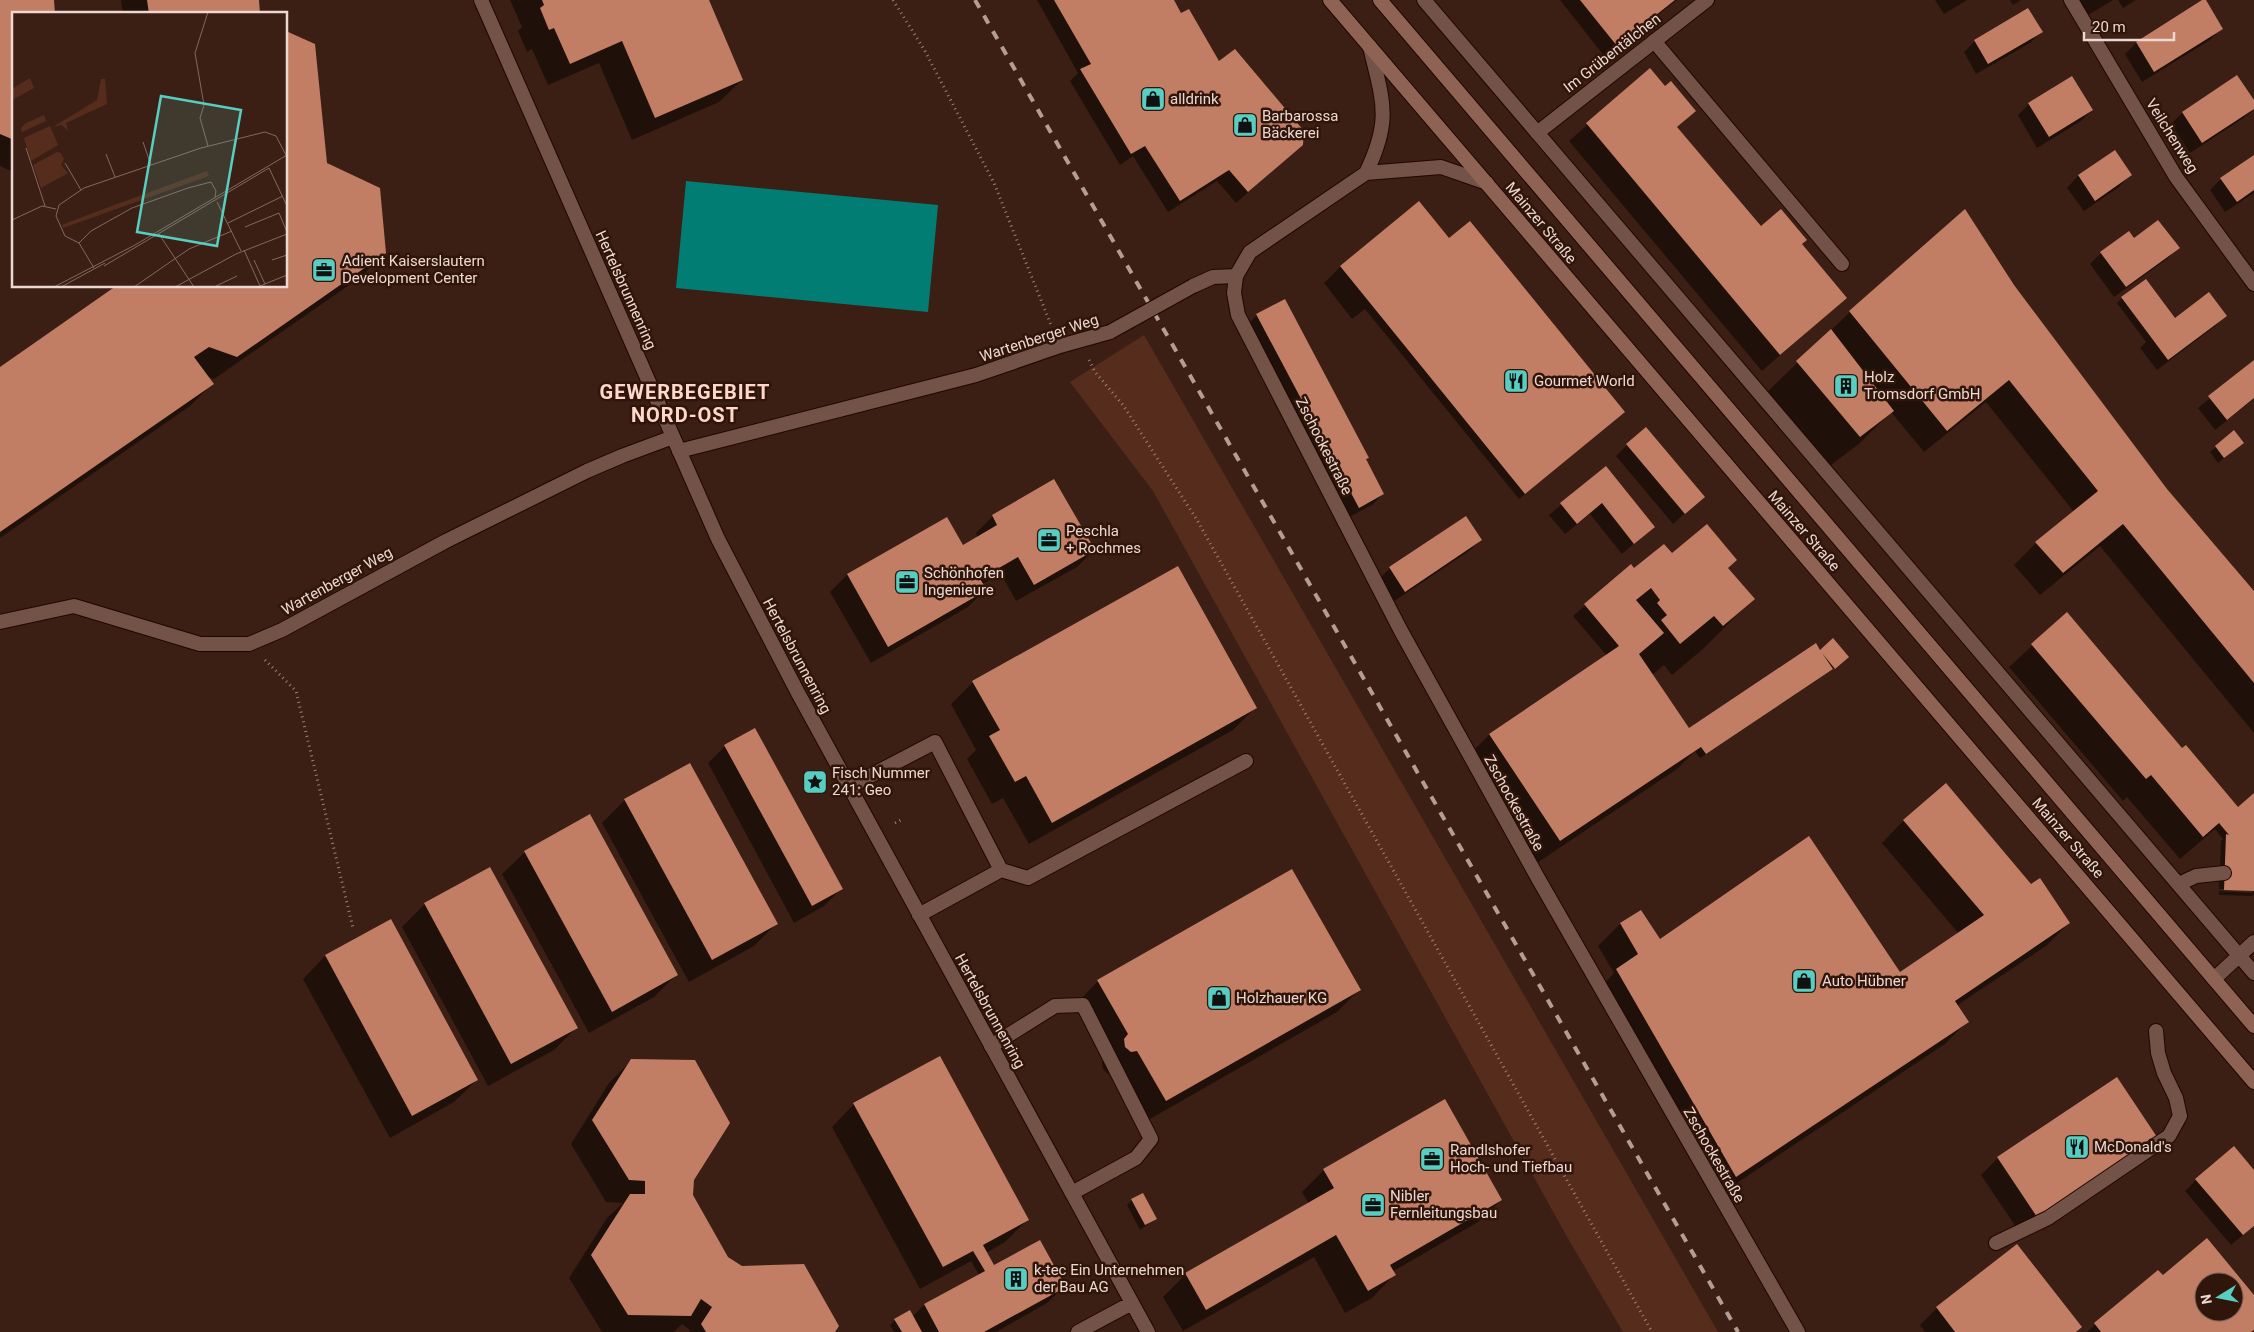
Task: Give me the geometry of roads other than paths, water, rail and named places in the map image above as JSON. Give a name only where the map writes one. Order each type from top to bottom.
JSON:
[{"type":"main road","name":"Mainzer Straße","points":[[1330,0],[2254,1082]]},
{"type":"main road","name":"Mainzer Straße","points":[[1380,0],[2254,1026]]},
{"type":"street","name":"Hertelsbrunnenring","points":[[481,0],[718,539],[849,787],[1148,1332]]},
{"type":"street","points":[[1424,0],[2254,973]]},
{"type":"street","name":"Im Grübentälchen","points":[[1537,133],[1707,0]]},
{"type":"street","name":"Veilchenweg","points":[[2071,0],[2176,176],[2254,284]]},
{"type":"street","points":[[1654,41],[1842,264]]},
{"type":"street","points":[[1366,173],[1377,150],[1382,129],[1384,106],[1370,47]]},
{"type":"street","points":[[1236,276],[1250,252],[1261,243],[1366,173],[1441,167],[1487,183]]},
{"type":"street","name":"Wartenberger Weg","points":[[679,451],[976,375],[1060,346],[1110,332],[1213,277],[1236,276]]},
{"type":"street","name":"Zschockestraße","points":[[1236,276],[1234,293],[1238,315],[1400,632],[1539,880],[1798,1332]]},
{"type":"street","name":"Wartenberger Weg","points":[[0,622],[74,606],[200,644],[249,644],[282,630],[446,541],[587,471],[673,437]]},
{"type":"street","points":[[849,787],[935,742],[1001,870]]},
{"type":"street","points":[[919,915],[1001,870],[1028,878],[1246,762]]},
{"type":"street","points":[[2179,884],[2196,876],[2224,873]]},
{"type":"street","points":[[2214,979],[2254,942]]},
{"type":"street","points":[[991,1046],[1055,1006],[1083,1005],[1151,1139],[1136,1158],[1072,1194]]},
{"type":"street","points":[[1996,1243],[2048,1218],[2169,1136],[2180,1116],[2176,1098],[2164,1073],[2158,1052],[2156,1031]]},
{"type":"street","points":[[1078,1332],[1132,1303]]},
{"type":"water","points":[[686,181],[938,205],[928,312],[676,288]]},
{"type":"railway","points":[[975,0],[1738,1332]]},
{"type":"place","name":"alldrink","points":[[1153,99]]},
{"type":"place","name":"Barbarossa Bäckerei","points":[[1245,125]]},
{"type":"place","name":"Adient Kaiserslautern Development Center","points":[[324,270]]},
{"type":"place","name":"Gourmet World","points":[[1516,381]]},
{"type":"place","name":"Holz Tromsdorf GmbH","points":[[1846,386]]},
{"type":"place","name":"Peschla + Rochmes","points":[[1049,540]]},
{"type":"place","name":"Schönhofen Ingenieure","points":[[907,582]]},
{"type":"place","name":"Fisch Nummer 241: Geo","points":[[815,782]]},
{"type":"place","name":"Auto Hübner","points":[[1804,981]]},
{"type":"place","name":"Holzhauer KG","points":[[1219,998]]},
{"type":"place","name":"McDonald's","points":[[2077,1147]]},
{"type":"place","name":"Randlshofer Hoch- und Tiefbau","points":[[1432,1159]]},
{"type":"place","name":"Nibler Fernleitungsbau","points":[[1373,1205]]},
{"type":"place","name":"k-tec Ein Unternehmen der Bau AG","points":[[1016,1279]]},
{"type":"district","name":"GEWERBEGEBIET NORD-OST","points":[[685,404]]}]
